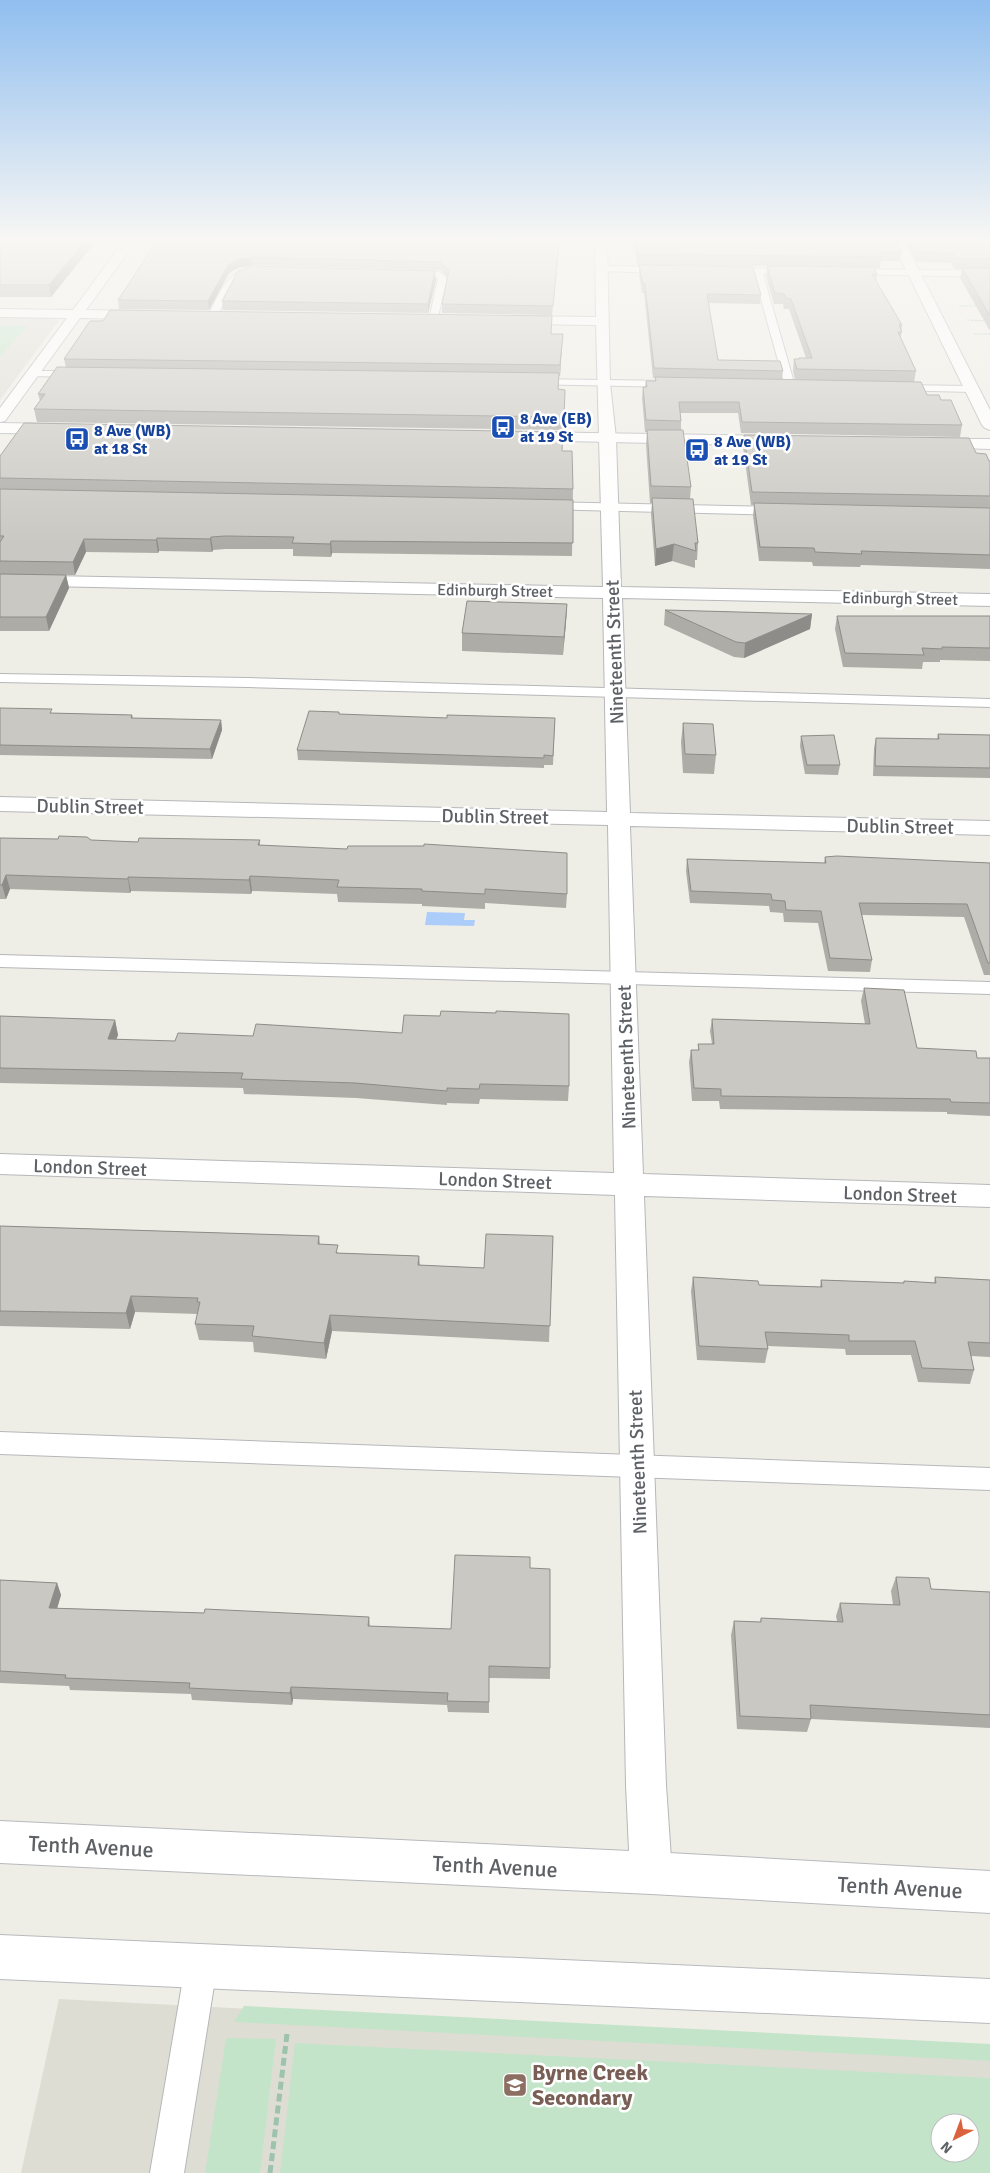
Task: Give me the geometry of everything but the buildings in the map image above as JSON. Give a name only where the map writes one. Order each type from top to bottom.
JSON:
[{"type":"street","points":[[0,418],[56,342]]},
{"type":"street","name":"Nineteenth Street","points":[[602,342],[608,438],[613,593],[646,1785],[651,1873]]},
{"type":"street","points":[[949,342],[990,425]]},
{"type":"street","points":[[0,428],[70,429]]},
{"type":"street","points":[[516,437],[795,441]]},
{"type":"street","points":[[922,443],[990,444]]},
{"type":"street","name":"Edinburgh Street","points":[[0,580],[990,600]]},
{"type":"street","name":"Dublin Street","points":[[0,804],[990,828]]},
{"type":"street","name":"London Street","points":[[0,1164],[990,1196]]},
{"type":"street","name":"Tenth Avenue","points":[[0,1842],[651,1873],[990,1892]]},
{"type":"street","points":[[0,1957],[990,2001]]},
{"type":"lane","points":[[778,342],[790,386]]},
{"type":"lane","points":[[32,374],[86,374]]},
{"type":"lane","points":[[526,382],[684,384]]},
{"type":"lane","points":[[887,388],[972,389]]},
{"type":"lane","points":[[529,506],[793,511]]},
{"type":"lane","points":[[0,678],[225,681],[990,704]]},
{"type":"lane","points":[[0,961],[990,988]]},
{"type":"lane","points":[[0,1442],[990,1479]]},
{"type":"lane","points":[[167,2173],[201,1967]]},
{"type":"path","points":[[270,2173],[287,2034]]},
{"type":"shaded area","points":[[0,342],[42,342],[0,400]]},
{"type":"shaded area","name":"Byrne Creek Secondary","points":[[59,1999],[990,2047],[990,2173],[21,2173]]},
{"type":"green space","points":[[0,342],[13,342],[0,358]]},
{"type":"green space","points":[[244,2006],[990,2044],[990,2061],[234,2022]]},
{"type":"green space","points":[[226,2038],[276,2039],[260,2173],[205,2173]]},
{"type":"green space","points":[[295,2043],[990,2078],[990,2173],[280,2173]]},
{"type":"water","points":[[427,912],[465,913],[464,920],[475,920],[474,926],[425,925]]},
{"type":"place","name":"8 Ave (EB) at 19 St","points":[[503,427]]},
{"type":"place","name":"8 Ave (WB) at 18 St","points":[[77,439]]},
{"type":"place","name":"8 Ave (WB) at 19 St","points":[[697,450]]},
{"type":"place","name":"Byrne Creek Secondary","points":[[515,2085]]}]
